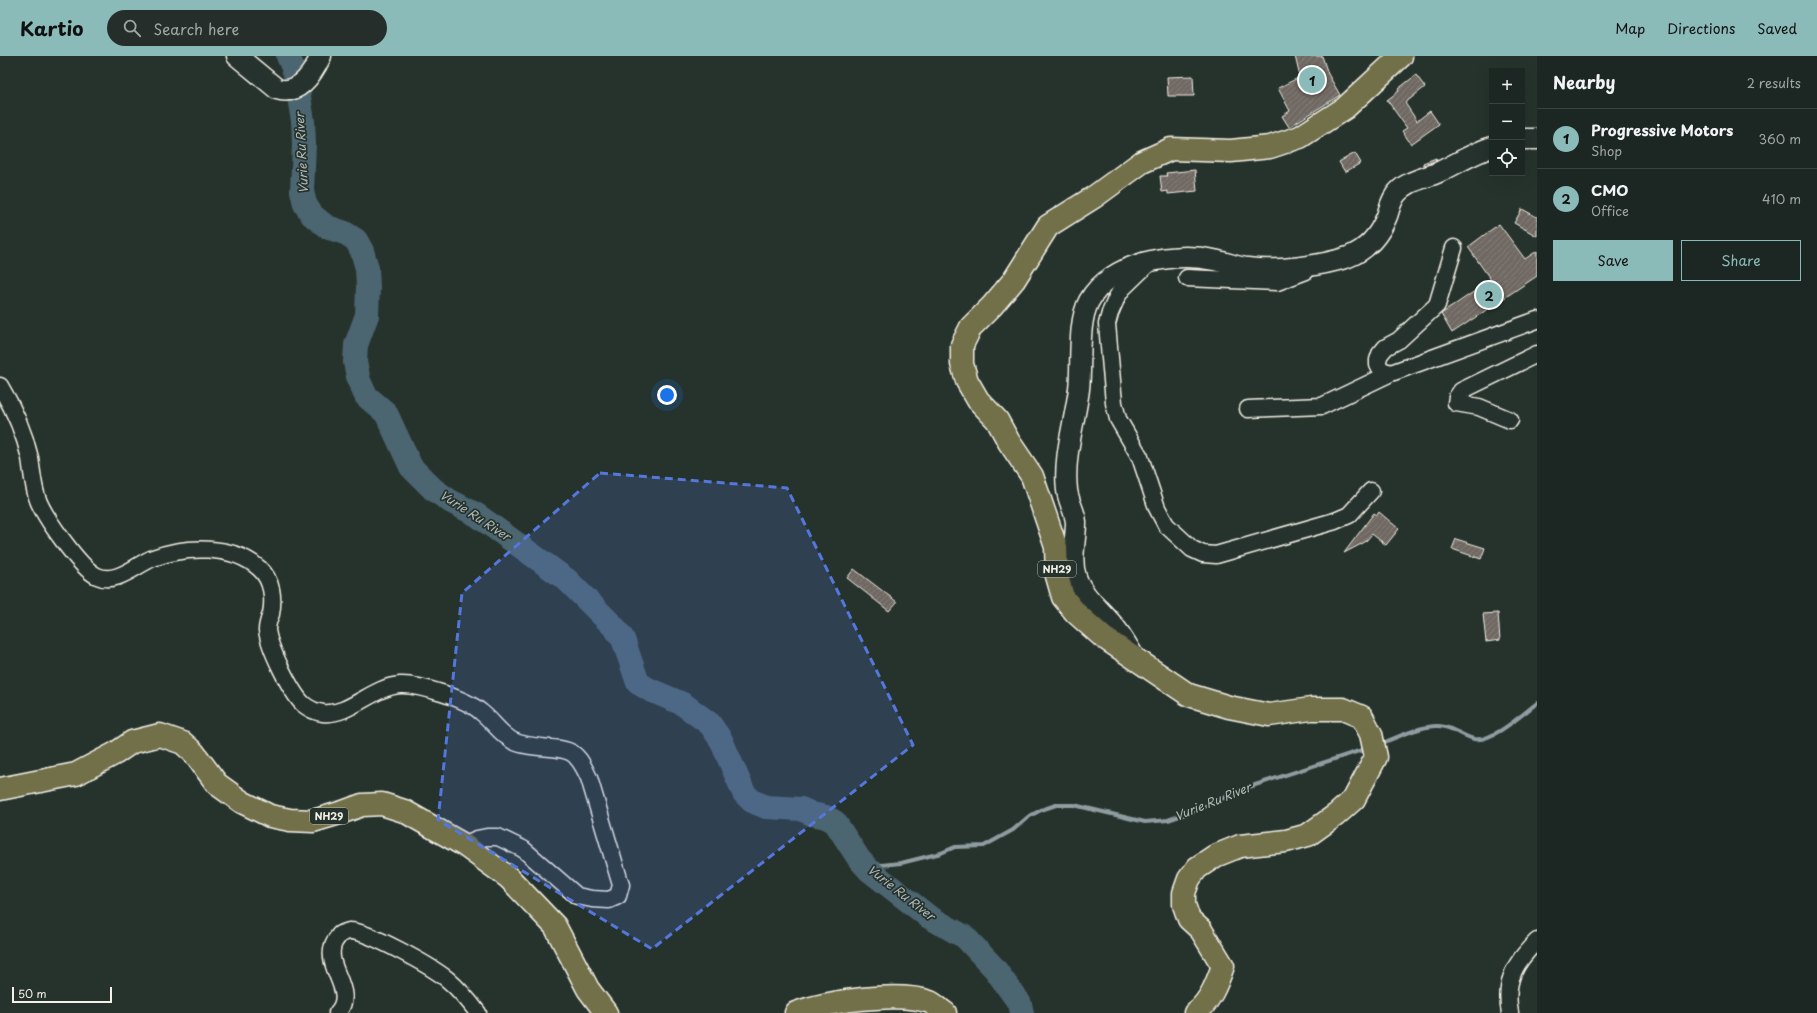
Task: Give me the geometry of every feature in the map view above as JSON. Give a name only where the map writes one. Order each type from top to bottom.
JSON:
[{"type":"highway","name":"NH29","points":[[1195,1013],[1203,1007],[1216,986],[1223,966],[1201,930],[1189,919],[1184,905],[1184,893],[1189,879],[1197,868],[1215,856],[1240,846],[1286,841],[1308,835],[1336,815],[1354,799],[1376,757],[1375,746],[1371,734],[1362,717],[1342,709],[1311,709],[1269,715],[1229,707],[1189,694],[1133,655],[1104,637],[1076,613],[1063,597],[1057,576],[1056,547],[1032,476],[1009,442],[997,420],[978,400],[967,381],[962,364],[962,345],[971,327],[992,306],[1014,280],[1048,226],[1094,197],[1142,162],[1171,149],[1231,151],[1270,147],[1300,137],[1345,108],[1400,56]]},
{"type":"highway","name":"NH29","points":[[0,789],[76,774],[116,753],[132,742],[160,735],[183,742],[194,752],[217,784],[242,802],[270,816],[290,820],[313,821],[362,805],[382,804],[404,811],[464,845],[509,878],[554,926],[588,989],[606,1013]]},
{"type":"highway","points":[[796,1013],[809,1008],[862,999],[901,998],[930,1003],[945,1013]]},
{"type":"street","points":[[237,56],[277,89],[284,92],[293,89],[307,80],[321,56]]},
{"type":"street","points":[[1525,139],[1537,139]]},
{"type":"street","points":[[1187,278],[1277,282],[1360,251],[1377,235],[1384,225],[1392,200],[1398,191],[1408,183],[1437,174],[1489,148]]},
{"type":"street","points":[[1391,373],[1382,370],[1378,365],[1380,354],[1386,347],[1399,340],[1437,305],[1454,248]]},
{"type":"street","points":[[1133,655],[1117,630],[1090,600],[1077,579],[1073,563],[1076,520],[1067,490],[1068,460],[1070,431],[1080,387],[1084,322],[1088,303],[1103,283],[1128,268],[1165,258],[1198,258],[1214,260],[1246,268],[1267,269],[1324,264]]},
{"type":"street","points":[[1151,261],[1117,297],[1107,324],[1111,383],[1118,420],[1140,457],[1156,508],[1166,525],[1192,549],[1203,554],[1216,555],[1349,515],[1371,491]]},
{"type":"street","points":[[1248,409],[1322,406],[1391,373],[1537,320]]},
{"type":"street","points":[[1510,420],[1479,407],[1456,403],[1457,397],[1461,390],[1537,354]]},
{"type":"street","points":[[0,386],[21,426],[29,456],[37,498],[72,552],[89,571],[97,576],[106,578],[114,577],[152,558],[171,552],[185,550],[228,552],[246,559],[261,570],[269,581],[272,604],[267,627],[269,640],[278,662],[302,703],[311,710],[323,713],[335,713],[389,687],[400,685],[414,686],[429,689],[474,706],[484,713],[502,733],[514,741],[529,747],[563,750],[572,753],[582,764],[589,778],[620,881],[621,892],[618,896],[608,900],[578,896],[569,890],[545,866],[528,852],[509,841],[498,837],[477,839],[464,845]]},
{"type":"street","points":[[337,1013],[343,1007],[345,997],[332,957],[333,945],[340,934],[350,931],[393,947],[434,969],[465,996],[478,1013]]},
{"type":"street","points":[[1510,1013],[1508,1006],[1509,982],[1515,966],[1523,954],[1537,941]]},
{"type":"highlighted area","points":[[600,473],[787,488],[913,745],[652,949],[438,820],[462,593]]},
{"type":"building","points":[[1295,56],[1322,56],[1328,74],[1340,95],[1289,127],[1282,116],[1290,111],[1278,88],[1300,77]]},
{"type":"building","points":[[1416,75],[1425,87],[1405,103],[1417,121],[1430,111],[1439,124],[1411,144],[1402,131],[1407,128],[1387,100]]},
{"type":"building","points":[[1193,76],[1194,96],[1168,96],[1167,77]]},
{"type":"building","points":[[1355,153],[1361,163],[1345,172],[1339,162]]},
{"type":"building","points":[[1436,158],[1437,160],[1424,165],[1423,163]]},
{"type":"building","points":[[1195,170],[1197,191],[1168,194],[1168,191],[1162,192],[1160,176],[1167,176],[1166,173]]},
{"type":"building","points":[[1522,209],[1537,217],[1537,236],[1514,223]]},
{"type":"building","points":[[1499,224],[1525,259],[1537,251],[1537,276],[1452,333],[1441,314],[1491,280],[1468,247]]},
{"type":"building","points":[[1379,512],[1399,529],[1386,545],[1372,534],[1365,542],[1344,553],[1374,513],[1377,515]]},
{"type":"building","points":[[1456,539],[1485,548],[1481,559],[1452,549]]},
{"type":"building","points":[[854,569],[897,602],[889,611],[847,578]]},
{"type":"building","points":[[1498,613],[1500,640],[1486,642],[1483,614]]},
{"type":"waterway","name":"Vurie Ru River","points":[[288,56],[295,73],[303,121],[304,144],[302,191],[305,204],[312,215],[327,227],[345,233],[356,240],[362,251],[367,268],[368,287],[367,315],[356,345],[355,362],[359,381],[366,396],[386,413],[411,467],[433,489],[450,501],[477,515],[567,580],[615,628],[623,639],[638,683],[650,690],[683,704],[710,724],[721,740],[744,793],[752,801],[766,807],[801,809],[812,814],[826,817],[835,822],[859,859],[869,870],[929,917],[965,937],[995,969],[1020,1004],[1022,1013]]},
{"type":"waterway","name":"Vurie Ru River","points":[[1380,744],[1415,730],[1436,726],[1446,727],[1469,738],[1481,739],[1498,732],[1537,703]]},
{"type":"waterway","name":"Vurie Ru River","points":[[859,859],[881,865],[901,863],[941,853],[955,847],[984,846],[1013,830],[1028,817],[1041,810],[1056,805],[1074,805],[1145,822],[1168,820],[1194,811],[1249,787],[1368,748]]},
{"type":"place","name":"Progressive Motors","points":[[1312,80]]},
{"type":"place","name":"CMO","points":[[1489,295]]}]
